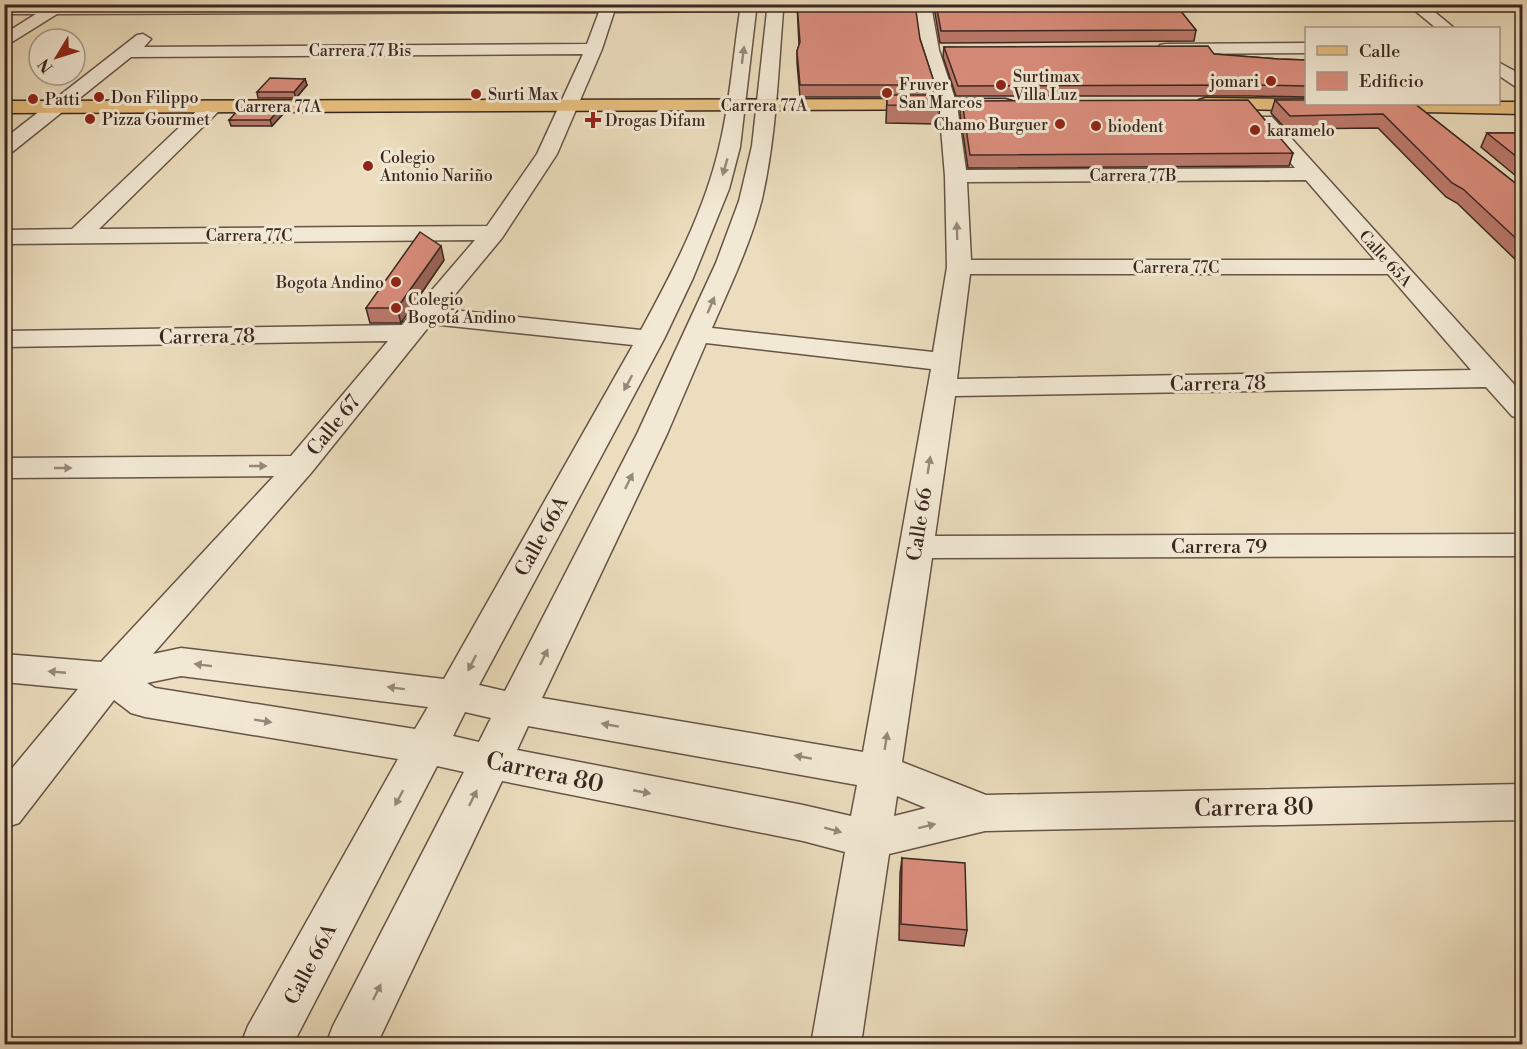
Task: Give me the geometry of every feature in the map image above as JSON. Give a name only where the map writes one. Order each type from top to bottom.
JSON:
[{"type":"main road","points":[[1192,104],[1305,105]]},
{"type":"main road","name":"Carrera 77A","points":[[4,107],[1018,105]]},
{"type":"main road","points":[[1347,105],[1522,108]]},
{"type":"street","points":[[1413,4],[1445,27]]},
{"type":"street","points":[[4,9],[570,5],[608,7],[994,6]]},
{"type":"street","name":"Calle 66A","points":[[266,1044],[454,695],[651,339],[681,278],[718,189],[730,147],[749,5]]},
{"type":"street","name":"Calle 66","points":[[836,1044],[944,375],[959,267],[956,177],[948,105],[930,50],[923,5]]},
{"type":"street","points":[[351,1044],[518,710],[698,334],[728,263],[750,201],[762,146],[776,6]]},
{"type":"street","name":"Calle 67","points":[[4,810],[110,677],[300,466],[494,233],[547,154],[594,49],[608,7]]},
{"type":"street","points":[[4,42],[53,9]]},
{"type":"street","points":[[4,149],[179,9]]},
{"type":"street","points":[[1149,49],[1305,48]]},
{"type":"street","name":"Carrera 77 Bis","points":[[127,52],[594,49]]},
{"type":"street","points":[[930,50],[953,50]]},
{"type":"street","points":[[1500,68],[1522,83]]},
{"type":"street","name":"Calle 65A","points":[[1250,104],[1522,410]]},
{"type":"street","points":[[79,236],[213,106]]},
{"type":"street","points":[[1416,106],[1442,127]]},
{"type":"street","name":"Carrera 77B","points":[[956,177],[1311,174]]},
{"type":"street","name":"Carrera 77C","points":[[4,237],[494,233]]},
{"type":"street","name":"Carrera 77C","points":[[959,267],[1394,267]]},
{"type":"street","name":"Carrera 78","points":[[4,339],[416,324],[651,339]]},
{"type":"street","name":"Carrera 78","points":[[698,334],[944,375],[1495,378]]},
{"type":"street","points":[[4,468],[300,466]]},
{"type":"street","name":"Carrera 79","points":[[916,548],[1522,545]]},
{"type":"street","name":"Carrera 80","points":[[4,668],[110,677],[181,662],[454,695],[518,710],[881,772],[985,813]]},
{"type":"street","name":"Carrera 80","points":[[110,677],[145,702],[426,747],[803,823],[870,840],[985,813],[1522,802]]},
{"type":"building","points":[[797,4],[915,4],[920,39],[935,85],[800,85]]},
{"type":"building","points":[[936,4],[1175,4],[1196,30],[941,31]]},
{"type":"building","points":[[1208,46],[1214,54],[1305,60],[1305,86],[958,86],[944,47]]},
{"type":"building","points":[[270,78],[305,79],[294,92],[257,92]]},
{"type":"building","points":[[887,95],[939,95],[940,106],[887,105]]},
{"type":"building","points":[[1248,100],[1293,153],[970,155],[962,101]]},
{"type":"building","points":[[1275,100],[1305,100],[1305,105],[1416,105],[1522,187],[1522,244],[1463,189],[1452,183],[1383,114],[1290,116]]},
{"type":"building","points":[[240,108],[280,108],[270,120],[229,120]]},
{"type":"building","points":[[1487,133],[1522,133],[1522,161]]},
{"type":"building","points":[[420,232],[441,246],[397,308],[366,308]]},
{"type":"building","points":[[902,858],[965,863],[967,930],[901,924]]},
{"type":"place","name":"jomari","points":[[1271,81]]},
{"type":"place","name":"Surtimax Villa Luz","points":[[1001,85]]},
{"type":"place","name":"Fruver San Marcos","points":[[887,93]]},
{"type":"place","name":"Surti Max","points":[[476,94]]},
{"type":"place","name":"Don Filippo","points":[[99,97]]},
{"type":"place","name":"Patti","points":[[33,99]]},
{"type":"place","name":"Pizza Gourmet","points":[[90,119]]},
{"type":"place","name":"Drogas Difam","points":[[593,120]]},
{"type":"place","name":"Chamo Burguer","points":[[1060,124]]},
{"type":"place","name":"biodent","points":[[1096,126]]},
{"type":"place","name":"karamelo","points":[[1255,130]]},
{"type":"place","name":"Colegio Antonio Nariño","points":[[368,166]]},
{"type":"place","name":"Bogota Andino","points":[[396,282]]},
{"type":"place","name":"Colegio Bogotá Andino","points":[[396,308]]}]
